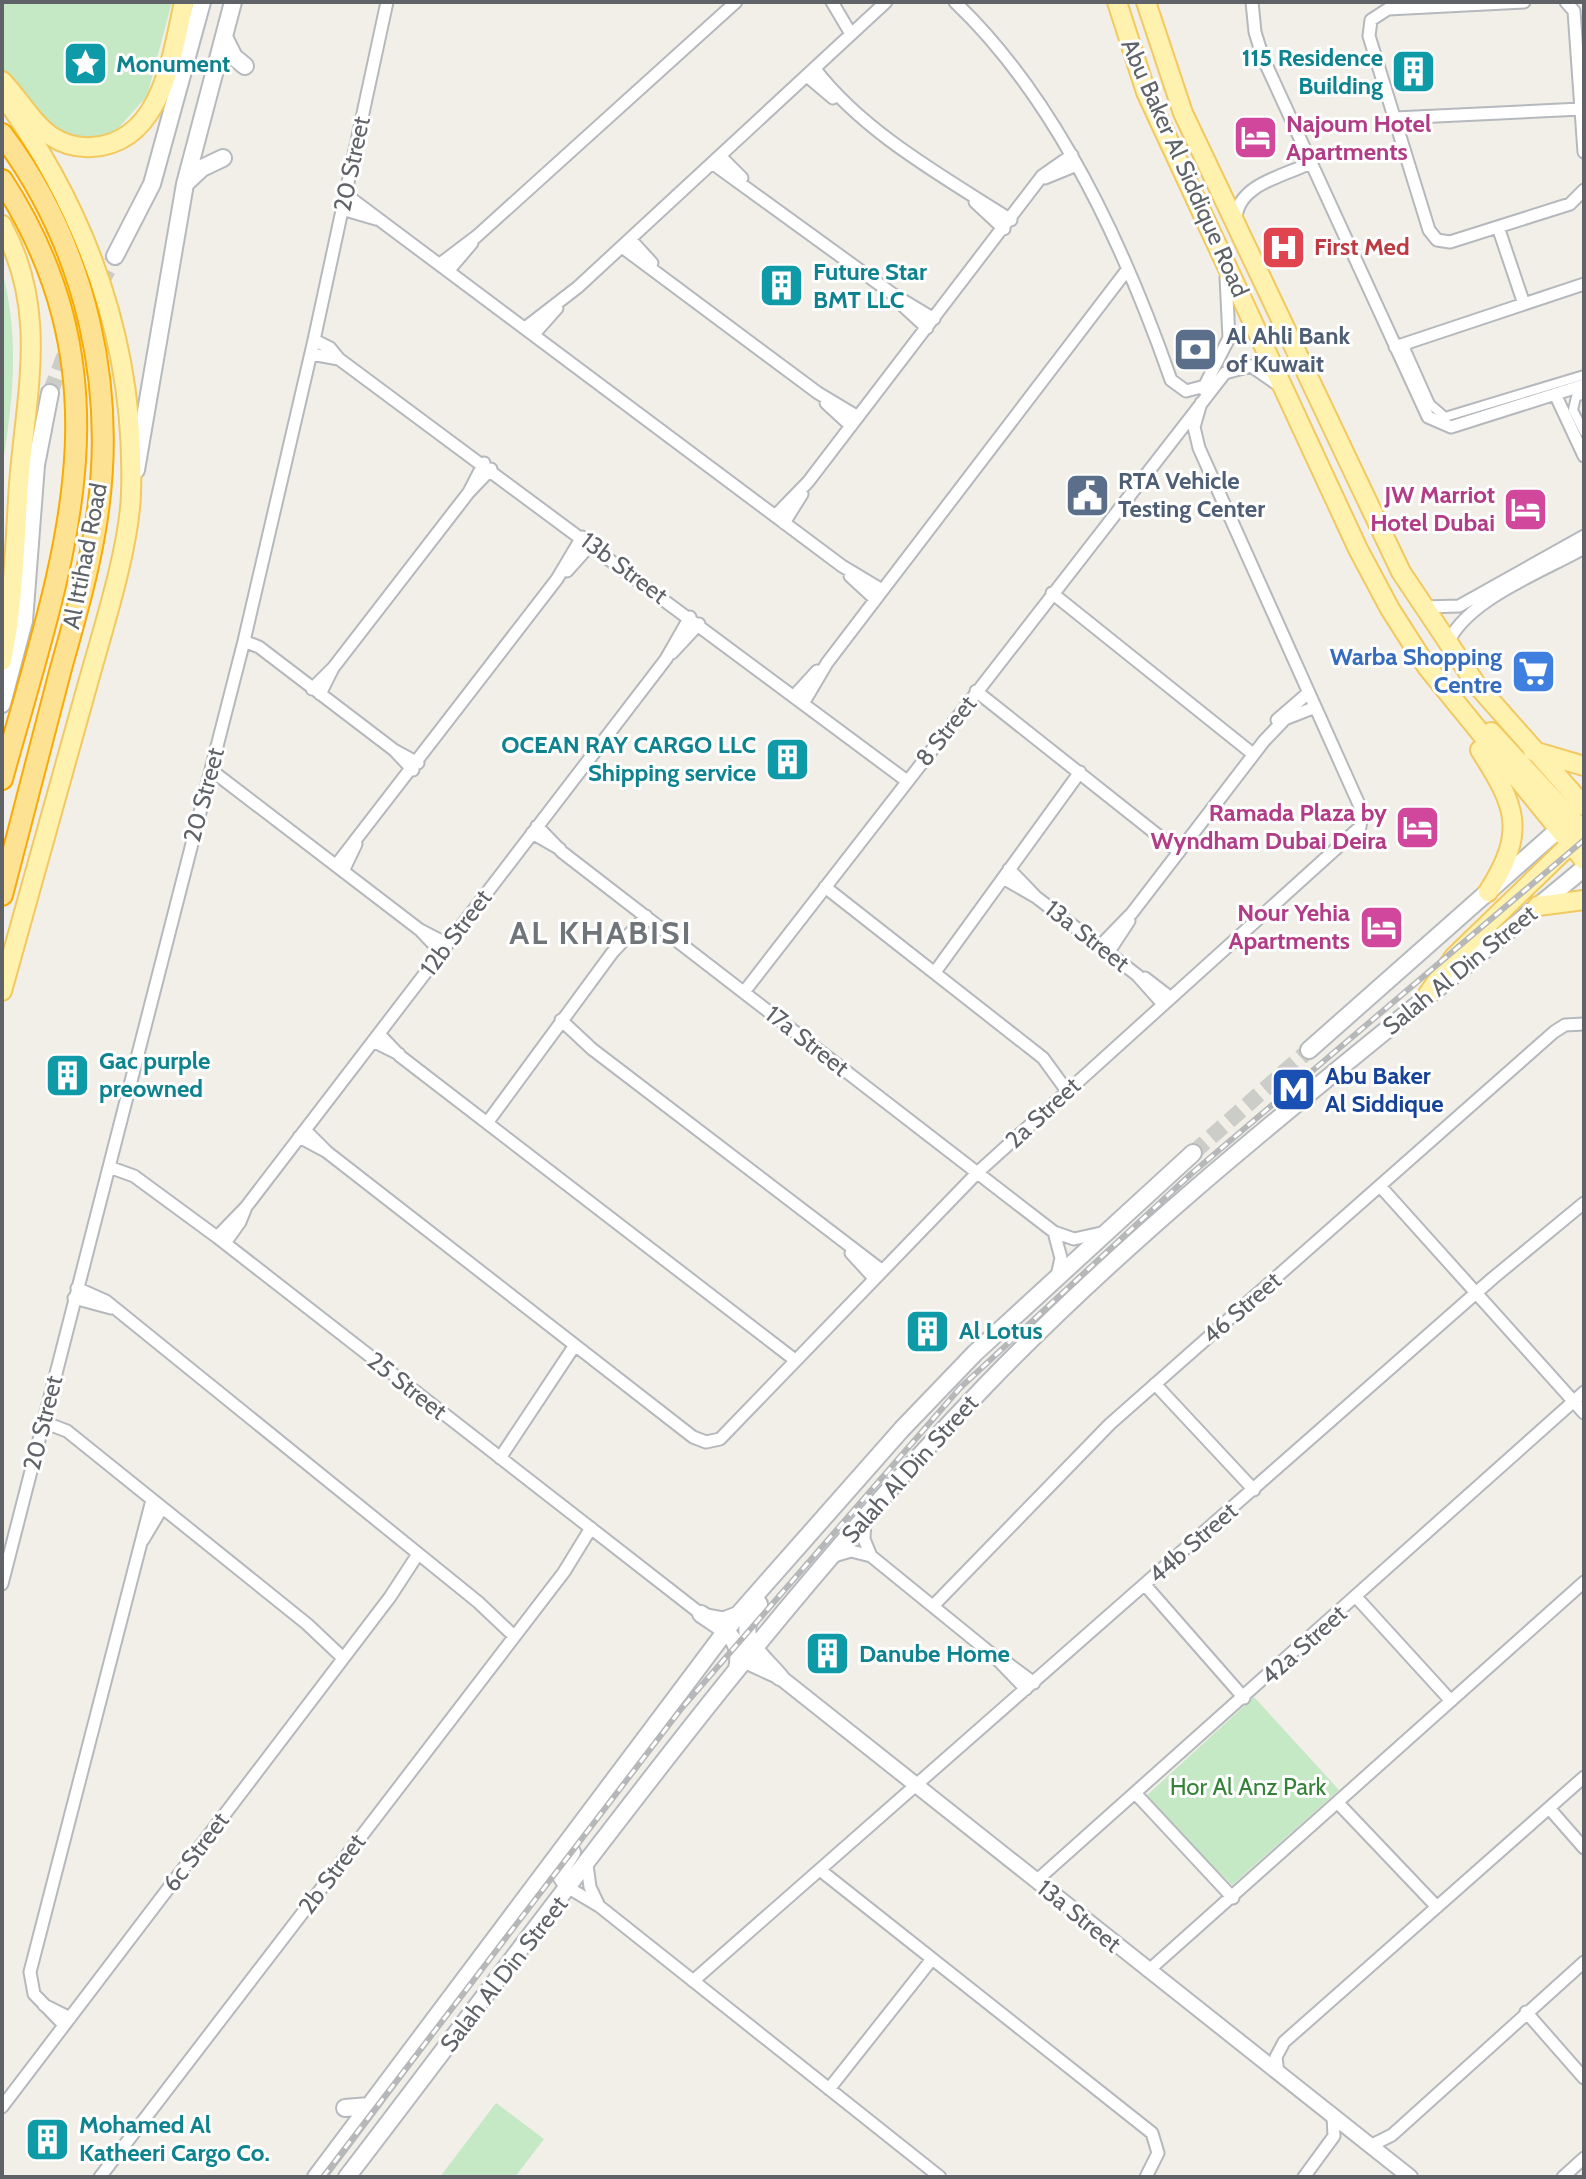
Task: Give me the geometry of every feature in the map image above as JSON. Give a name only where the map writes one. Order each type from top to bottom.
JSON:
[{"type":"highway","name":"Al Ittihad Road","points":[[2,134],[37,186],[56,224],[83,295],[99,372],[103,453],[95,532],[87,571],[2,895]]},
{"type":"highway","name":"Al Ittihad Road","points":[[2,180],[25,220],[53,284],[70,351],[77,432],[70,525],[2,779]]},
{"type":"main road","points":[[2,81],[53,138],[77,146],[102,147],[133,132],[154,106],[186,2]]},
{"type":"main road","points":[[115,256],[152,184],[202,2]]},
{"type":"main road","points":[[2,991],[107,615],[131,497],[185,184],[233,2]]},
{"type":"main road","name":"Abu Baker Al Siddique Road","points":[[1117,2],[1146,92],[1358,549],[1390,609],[1461,710]]},
{"type":"main road","name":"Abu Baker Al Siddique Road","points":[[1146,2],[1183,113],[1382,536],[1447,645],[1532,751],[1578,829]]},
{"type":"main road","points":[[224,37],[234,57],[245,66]]},
{"type":"main road","points":[[2,94],[62,187],[97,267],[119,352],[130,447],[131,497]]},
{"type":"main road","points":[[185,184],[202,168],[223,158]]},
{"type":"main road","points":[[2,225],[19,265],[32,337],[33,373],[18,501],[13,595],[2,661]]},
{"type":"main road","name":"Al Ittihad Road","points":[[2,704],[24,621],[36,465],[50,393]]},
{"type":"main road","points":[[1428,994],[1454,957],[1578,829],[1516,756],[1461,710]]},
{"type":"main road","points":[[1461,710],[1476,744],[1504,787],[1513,815],[1505,862],[1488,892]]},
{"type":"main road","points":[[1532,751],[1584,766]]},
{"type":"main road","name":"Salah Al Din Street","points":[[1309,1050],[1488,892],[1578,829]]},
{"type":"main road","name":"Salah Al Din Street","points":[[347,2177],[746,1660],[830,1558],[968,1404],[1077,1296],[1428,994],[1584,868]]},
{"type":"main road","points":[[1538,906],[1584,900]]},
{"type":"main road","name":"Salah Al Din Street","points":[[316,2177],[743,1610],[939,1391],[1057,1276],[1193,1153]]},
{"type":"main road","points":[[746,1660],[750,1614],[823,1531],[832,1508]]},
{"type":"main road","points":[[701,1614],[726,1630],[746,1660],[780,1677]]},
{"type":"main road","points":[[569,1888],[560,1879],[561,1866],[654,1744],[664,1712]]},
{"type":"main road","points":[[703,1714],[707,1735]]},
{"type":"main road","points":[[345,2108],[369,2106]]},
{"type":"street","name":"20 Street","points":[[2,1584],[242,646],[311,354],[387,2]]},
{"type":"street","points":[[444,267],[736,2]]},
{"type":"street","points":[[832,2],[851,34]]},
{"type":"street","points":[[530,331],[886,2]]},
{"type":"street","points":[[955,2],[1042,106],[1074,160],[1127,270],[1171,380],[1186,391],[1205,386]]},
{"type":"street","points":[[1252,2],[1255,32],[1263,58],[1424,409],[1434,423],[1451,427],[1584,385]]},
{"type":"street","points":[[1524,2],[1388,9],[1375,14],[1369,26],[1369,36],[1432,236],[1450,242],[1570,204],[1584,190]]},
{"type":"street","points":[[1566,2],[1574,11],[1584,152]]},
{"type":"street","points":[[811,72],[848,106],[1008,225]]},
{"type":"street","points":[[1395,118],[1581,109]]},
{"type":"street","points":[[716,160],[750,189],[931,324]]},
{"type":"street","points":[[780,520],[1035,187],[1074,160]]},
{"type":"street","points":[[1236,224],[1237,204],[1244,193],[1311,163]]},
{"type":"street","points":[[345,194],[879,594]]},
{"type":"street","points":[[342,209],[387,225]]},
{"type":"street","points":[[1498,227],[1524,304]]},
{"type":"street","points":[[626,243],[659,273],[855,422]]},
{"type":"street","name":"8 Street","points":[[1148,469],[1205,386],[1229,338],[1231,318],[1225,263]]},
{"type":"street","points":[[799,699],[1127,270]]},
{"type":"street","points":[[1395,347],[1584,286]]},
{"type":"street","points":[[1584,286],[1407,344],[1405,348],[1430,404],[1445,417],[1584,375]]},
{"type":"street","name":"13b Street","points":[[314,340],[330,348],[339,359],[488,466],[907,781]]},
{"type":"street","name":"13b Street","points":[[311,354],[339,359]]},
{"type":"street","name":"8 Street","points":[[744,992],[1225,373],[1242,366],[1260,369],[1286,392]]},
{"type":"street","points":[[1555,394],[1584,456]]},
{"type":"street","points":[[1584,394],[1576,397],[1573,410],[1584,432]]},
{"type":"street","points":[[1201,403],[1194,427],[1199,448],[1313,708],[1285,719],[1259,747]]},
{"type":"street","points":[[316,692],[488,466]]},
{"type":"street","points":[[1447,645],[1466,615],[1584,536]]},
{"type":"street","points":[[341,867],[587,540]]},
{"type":"street","points":[[1421,606],[1459,606],[1584,548]]},
{"type":"street","points":[[1052,593],[1221,726],[1259,747]]},
{"type":"street","name":"12b Street","points":[[221,1240],[243,1218],[246,1207],[695,620]]},
{"type":"street","points":[[242,646],[259,647],[416,766]]},
{"type":"street","points":[[976,691],[1181,849]]},
{"type":"street","points":[[1104,950],[1283,713],[1307,694]]},
{"type":"street","name":"2a Street","points":[[579,1348],[693,1437],[706,1442],[725,1434],[877,1273],[977,1173],[1356,833],[1362,819],[1358,804],[1313,708]]},
{"type":"street","points":[[931,969],[1083,775]]},
{"type":"street","points":[[209,776],[234,788],[444,948]]},
{"type":"street","name":"17a Street","points":[[534,830],[1054,1232]]},
{"type":"street","name":"13a Street","points":[[1006,874],[1167,1001]]},
{"type":"street","points":[[825,887],[1043,1058],[1071,1087]]},
{"type":"street","points":[[484,1121],[642,913]]},
{"type":"street","points":[[558,1024],[840,1241],[877,1273]]},
{"type":"street","name":"46 Street","points":[[933,1606],[1089,1444],[1155,1384],[1565,1025],[1584,1024]]},
{"type":"street","points":[[376,1038],[792,1364]]},
{"type":"street","points":[[302,1134],[579,1348],[497,1455]]},
{"type":"street","name":"25 Street","points":[[109,1167],[134,1176],[221,1240],[701,1614]]},
{"type":"street","points":[[1380,1186],[1580,1405]]},
{"type":"street","points":[[1478,1296],[1584,1203]]},
{"type":"street","points":[[1054,1232],[1074,1239],[1106,1231]]},
{"type":"street","points":[[1054,1232],[1061,1258],[1057,1276]]},
{"type":"street","points":[[75,1293],[102,1298],[517,1632]]},
{"type":"street","name":"44b Street","points":[[697,1984],[735,1945],[820,1870],[1478,1296]]},
{"type":"street","points":[[1155,1384],[1254,1490]]},
{"type":"street","name":"42a Street","points":[[1038,1883],[1535,1438],[1580,1405],[1584,1392]]},
{"type":"street","points":[[42,1426],[70,1435],[346,1654]]},
{"type":"street","points":[[67,2021],[44,2005],[31,1987],[30,1972],[152,1500]]},
{"type":"street","points":[[140,1544],[162,1508]]},
{"type":"street","points":[[865,1519],[864,1539],[871,1556]]},
{"type":"street","name":"2b Street","points":[[100,2177],[594,1531]]},
{"type":"street","points":[[830,1558],[851,1551],[871,1556],[1030,1686]]},
{"type":"street","name":"6c Street","points":[[2,2107],[421,1556]]},
{"type":"street","points":[[1150,1973],[1584,1582]]},
{"type":"street","points":[[1145,1585],[1244,1698]]},
{"type":"street","points":[[1357,1598],[1451,1701]]},
{"type":"street","points":[[701,1614],[723,1618],[743,1610]]},
{"type":"street","points":[[701,1614],[710,1638],[707,1655]]},
{"type":"street","name":"13a Street","points":[[780,1677],[1410,2177]]},
{"type":"street","points":[[1278,2073],[1276,2057],[1284,2042],[1584,1777]]},
{"type":"street","points":[[1136,1794],[1233,1898]]},
{"type":"street","points":[[1338,1803],[1437,1907]]},
{"type":"street","points":[[1549,1808],[1584,1848]]},
{"type":"street","points":[[587,1865],[590,1887],[599,1906]]},
{"type":"street","points":[[820,1870],[1147,2129],[1158,2145],[1157,2161],[1146,2177]]},
{"type":"street","points":[[569,1888],[599,1906],[940,2177]]},
{"type":"street","points":[[829,2089],[932,1959]]},
{"type":"street","points":[[1370,2146],[1392,2135],[1584,1962]]},
{"type":"street","points":[[1526,2012],[1584,2078]]},
{"type":"street","points":[[1304,2177],[1331,2142],[1336,2129],[1333,2117]]},
{"type":"street","points":[[1331,2142],[1353,2132]]},
{"type":"street","points":[[1563,2177],[1584,2158]]},
{"type":"green space","points":[[2,2],[172,2],[147,96],[114,133],[79,141],[46,126],[2,71]]},
{"type":"green space","points":[[2,271],[11,320],[13,369],[2,468]]},
{"type":"green space","name":"Hor Al Anz Park","points":[[1254,1697],[1339,1790],[1232,1885],[1144,1798]]},
{"type":"green space","points":[[496,2103],[544,2139],[515,2177],[440,2177]]},
{"type":"tunnel","points":[[50,393],[68,347],[115,256]]},
{"type":"tunnel","points":[[1193,1153],[1309,1050]]},
{"type":"railway","points":[[323,2177],[681,1709],[960,1388],[1191,1174],[1584,840]]},
{"type":"place","name":"Monument","points":[[85,64]]},
{"type":"place","name":"115 Residence Building","points":[[1414,72]]},
{"type":"place","name":"Najoum Hotel Apartments","points":[[1255,138]]},
{"type":"place","name":"First Med","points":[[1283,247]]},
{"type":"place","name":"Future Star BMT LLC","points":[[782,286]]},
{"type":"place","name":"Al Ahli Bank of Kuwait","points":[[1195,350]]},
{"type":"place","name":"RTA Vehicle Testing Center","points":[[1087,495]]},
{"type":"place","name":"JW Marriot Hotel Dubai","points":[[1526,509]]},
{"type":"place","name":"Warba Shopping Centre","points":[[1533,671]]},
{"type":"place","name":"OCEAN RAY CARGO LLC Shipping service","points":[[787,759]]},
{"type":"place","name":"Ramada Plaza by Wyndham Dubai Deira","points":[[1418,827]]},
{"type":"place","name":"Nour Yehia Apartments","points":[[1381,927]]},
{"type":"place","name":"Gac purple preowned","points":[[68,1075]]},
{"type":"place","name":"Abu Baker Al Siddique","points":[[1294,1090]]},
{"type":"place","name":"Al Lotus","points":[[928,1331]]},
{"type":"place","name":"Danube Home","points":[[828,1654]]},
{"type":"place","name":"Mohamed Al Katheeri Cargo Co.","points":[[48,2139]]},
{"type":"district","name":"AL KHABISI","points":[[601,933]]}]
